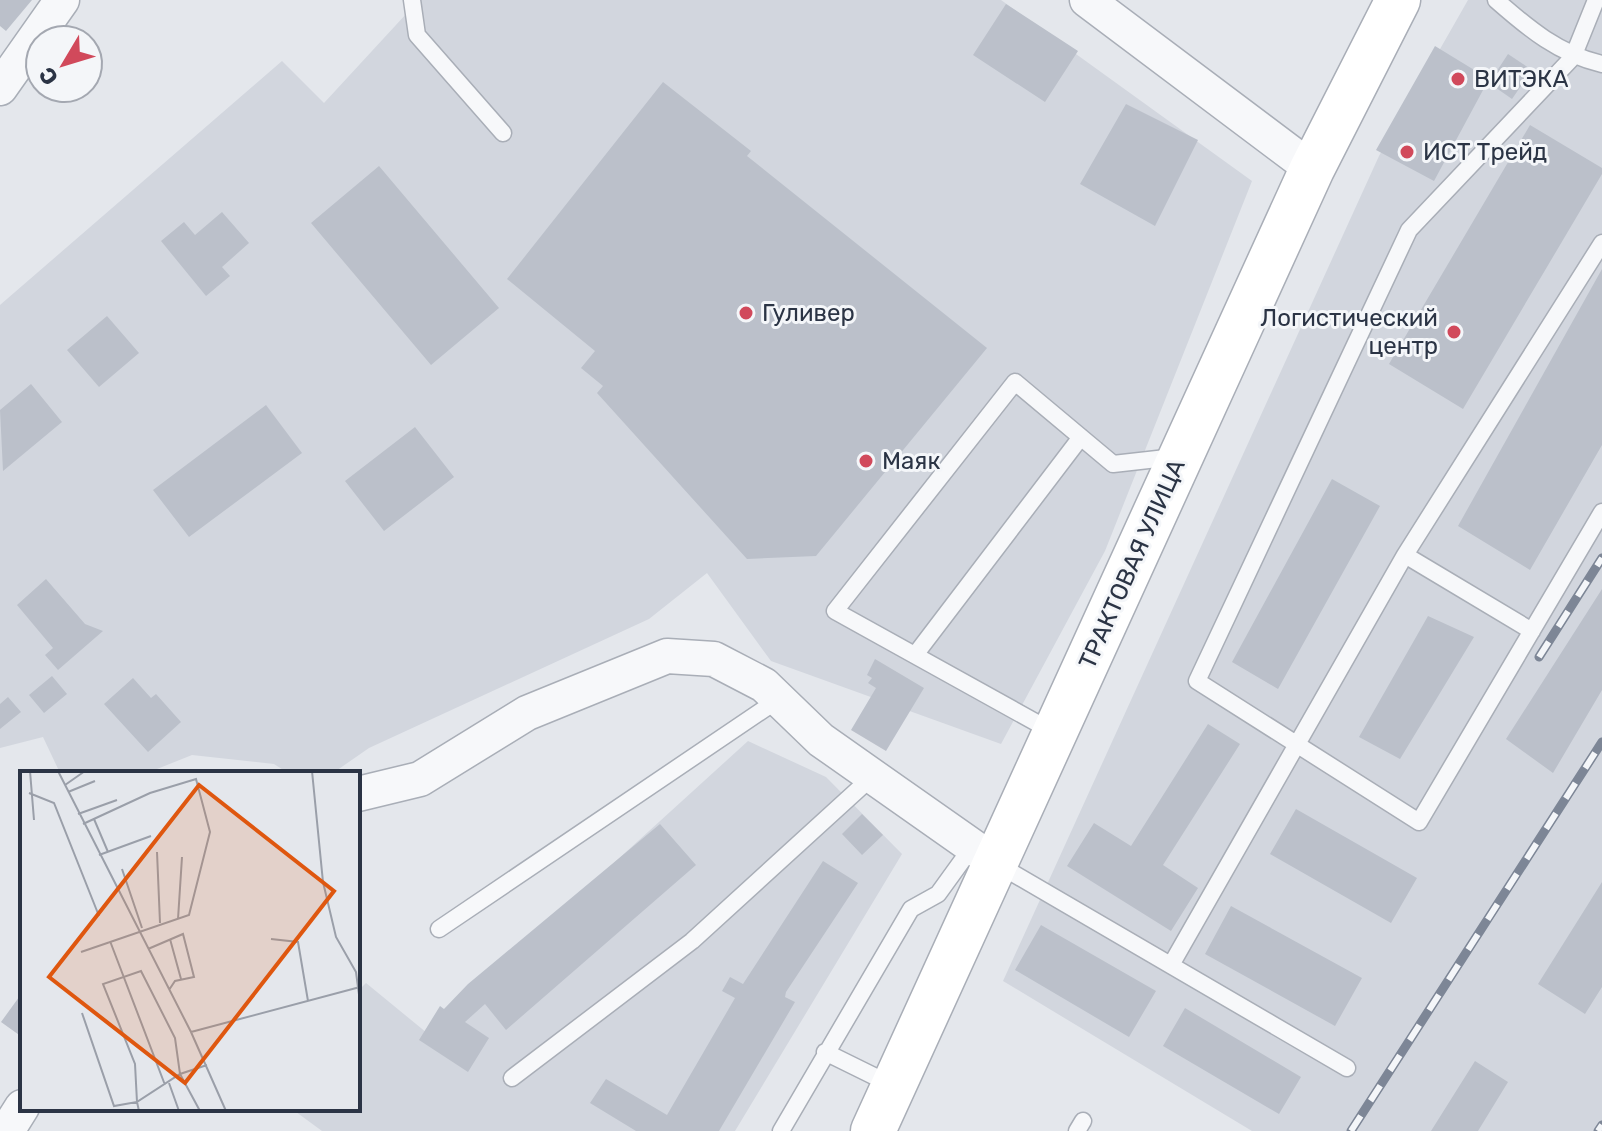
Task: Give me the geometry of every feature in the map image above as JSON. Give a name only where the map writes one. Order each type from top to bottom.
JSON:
[{"type":"main road","name":"ТРАКТОВАЯ УЛИЦА","points":[[873,1131],[894,1086],[984,855],[1055,733],[1312,169],[1398,0]]},
{"type":"street","points":[[0,88],[62,0]]},
{"type":"street","points":[[1087,0],[1312,169]]},
{"type":"street","points":[[360,794],[420,779],[527,713],[667,656],[714,659],[764,685],[821,740],[984,855]]},
{"type":"street","points":[[7,1131],[20,1110]]},
{"type":"lane","points":[[412,0],[417,35],[503,133]]},
{"type":"lane","points":[[1496,0],[1536,35],[1573,57],[1602,64]]},
{"type":"lane","points":[[1596,0],[1573,57],[1409,230],[1197,681],[1419,822],[1602,512]]},
{"type":"lane","points":[[1171,965],[1294,744],[1405,555],[1602,243]]},
{"type":"lane","points":[[1055,733],[835,611],[1015,382],[1113,464],[1181,456]]},
{"type":"lane","points":[[915,655],[1081,437]]},
{"type":"lane","points":[[1405,555],[1532,631]]},
{"type":"lane","points":[[439,929],[779,699]]},
{"type":"lane","points":[[512,1078],[692,941],[873,776]]},
{"type":"lane","points":[[781,1131],[911,909],[938,894],[984,855],[1347,1068]]},
{"type":"lane","points":[[825,1052],[894,1086]]},
{"type":"shaded area","points":[[419,0],[1001,0],[1252,181],[1105,551],[1001,744],[771,661],[707,573],[649,619],[369,748],[336,771],[285,771],[274,764],[192,755],[152,771],[59,771],[43,737],[0,748],[0,305],[282,61],[324,103]]},
{"type":"shaded area","points":[[1468,0],[1602,0],[1602,1131],[1252,1131],[1003,981],[1379,156]]},
{"type":"shaded area","points":[[748,741],[826,777],[902,854],[735,1131],[322,1131],[295,1111],[360,1111],[360,989],[366,983],[427,1033]]},
{"type":"building","points":[[0,0],[32,0],[6,31],[0,26]]},
{"type":"building","points":[[1006,4],[1078,51],[1045,102],[973,55]]},
{"type":"building","points":[[1435,46],[1489,79],[1434,181],[1376,150]]},
{"type":"building","points":[[1508,54],[1532,70],[1512,99],[1489,83]]},
{"type":"building","name":"Гуливер","points":[[663,82],[751,151],[747,156],[987,348],[816,556],[747,559],[597,393],[603,386],[581,368],[595,351],[507,279]]},
{"type":"building","points":[[1126,104],[1198,140],[1155,226],[1080,184]]},
{"type":"building","points":[[1530,125],[1602,168],[1602,174],[1463,409],[1389,364]]},
{"type":"building","points":[[379,166],[499,308],[431,365],[311,223]]},
{"type":"building","points":[[222,212],[249,243],[222,267],[230,276],[206,296],[161,241],[184,222],[195,235]]},
{"type":"building","points":[[1602,269],[1602,445],[1530,570],[1458,526]]},
{"type":"building","points":[[107,316],[139,353],[99,387],[67,350]]},
{"type":"building","points":[[31,384],[62,422],[3,471],[0,410]]},
{"type":"building","points":[[266,405],[302,453],[189,537],[153,490]]},
{"type":"building","points":[[415,427],[454,477],[384,531],[345,481]]},
{"type":"building","points":[[1332,479],[1380,506],[1278,689],[1232,662]]},
{"type":"building","points":[[46,579],[85,624],[103,631],[58,670],[45,655],[53,648],[17,605]]},
{"type":"building","points":[[1602,589],[1602,690],[1553,773],[1506,739]]},
{"type":"building","points":[[1428,616],[1474,637],[1400,759],[1359,737]]},
{"type":"building","points":[[875,659],[924,688],[886,751],[851,730],[876,688],[868,683],[872,678],[867,675]]},
{"type":"building","points":[[52,676],[67,694],[44,713],[29,695]]},
{"type":"building","points":[[133,678],[151,698],[156,694],[181,722],[148,752],[104,704]]},
{"type":"building","points":[[8,697],[21,712],[0,729],[0,704]]},
{"type":"building","points":[[1208,724],[1240,744],[1163,865],[1198,888],[1171,931],[1067,866],[1094,823],[1131,846]]},
{"type":"building","points":[[1296,809],[1417,878],[1391,923],[1270,854]]},
{"type":"building","points":[[862,814],[883,835],[862,855],[842,834]]},
{"type":"building","points":[[660,824],[696,865],[506,1030],[485,1004],[465,1022],[489,1038],[468,1072],[419,1040],[440,1006],[444,1009],[468,984]]},
{"type":"building","points":[[823,861],[858,883],[786,992],[785,997],[795,1002],[719,1131],[636,1131],[590,1103],[606,1079],[667,1115],[735,998],[722,991],[730,977],[743,984]]},
{"type":"building","points":[[1602,882],[1602,987],[1585,1014],[1538,984]]},
{"type":"building","points":[[1231,906],[1362,978],[1335,1026],[1205,954]]},
{"type":"building","points":[[1041,925],[1156,991],[1129,1037],[1015,970]]},
{"type":"building","points":[[20,996],[20,1036],[1,1022]]},
{"type":"building","points":[[1185,1008],[1301,1077],[1279,1114],[1163,1046]]},
{"type":"building","points":[[1475,1061],[1508,1082],[1478,1131],[1431,1131]]},
{"type":"railway","points":[[1539,657],[1602,558]]},
{"type":"railway","points":[[1351,1131],[1602,742]]},
{"type":"railway","points":[[1598,1131],[1602,1125]]},
{"type":"place","name":"ВИТЭКА","points":[[1458,79]]},
{"type":"place","name":"ИСТ Трейд","points":[[1407,152]]},
{"type":"place","name":"Гуливер","points":[[746,313]]},
{"type":"place","name":"Логистический центр","points":[[1454,332]]},
{"type":"place","name":"Маяк","points":[[866,461]]}]
